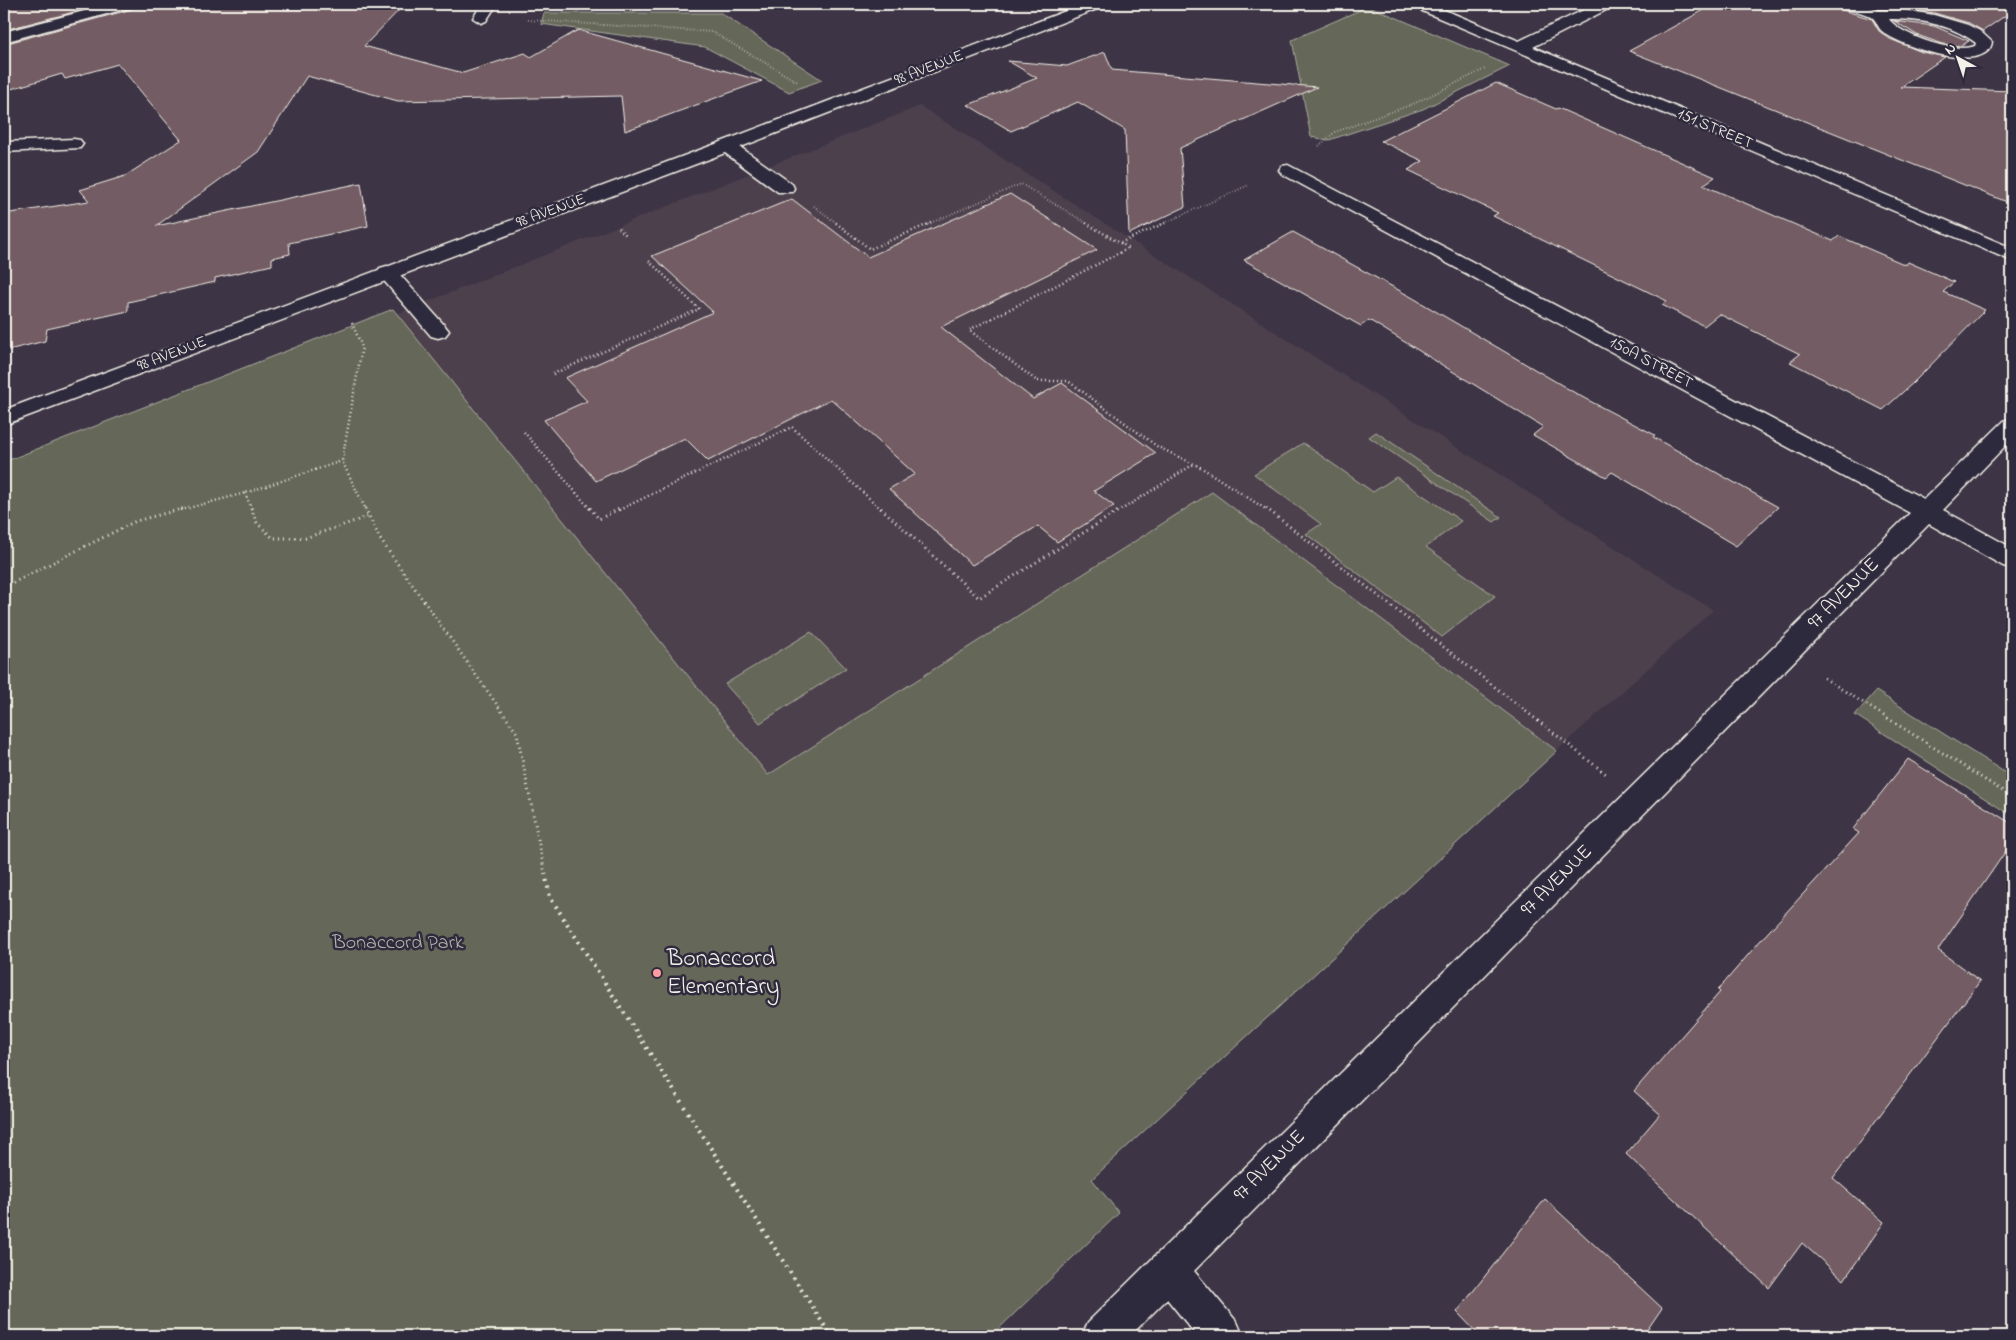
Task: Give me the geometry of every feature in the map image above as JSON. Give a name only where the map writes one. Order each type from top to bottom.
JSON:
[{"type":"street","points":[[4,37],[127,4]]},
{"type":"street","points":[[481,18],[489,4]]},
{"type":"street","name":"98 AVENUE","points":[[4,418],[387,272],[727,146],[1097,4]]},
{"type":"street","name":"151 STREET","points":[[1418,4],[2012,255]]},
{"type":"street","points":[[1520,47],[1607,4]]},
{"type":"street","points":[[1845,4],[1878,15],[1907,14],[1956,27],[1976,34],[1984,42],[1983,49],[1972,53],[1958,54],[1938,49],[1908,39],[1887,28],[1878,15]]},
{"type":"street","points":[[4,147],[74,144]]},
{"type":"street","points":[[727,146],[785,188]]},
{"type":"street","name":"150A STREET","points":[[1288,170],[1927,511],[2012,559]]},
{"type":"street","points":[[387,272],[438,331]]},
{"type":"street","name":"97 AVENUE","points":[[1102,1336],[2012,426]]},
{"type":"street","points":[[1168,1270],[1223,1336]]},
{"type":"path","points":[[528,20],[712,32],[801,84]]},
{"type":"path","points":[[1319,146],[1335,132],[1413,104],[1490,66]]},
{"type":"path","points":[[814,206],[870,249],[1020,184],[1129,248],[969,330],[1037,380],[1068,381],[1158,447],[1195,464],[1255,500],[1608,776]]},
{"type":"path","points":[[1120,243],[1249,185]]},
{"type":"path","points":[[619,228],[627,236]]},
{"type":"path","points":[[553,374],[699,309],[647,259]]},
{"type":"path","points":[[351,321],[362,347],[342,461],[380,539],[517,733],[550,897],[831,1336]]},
{"type":"path","points":[[524,432],[600,519],[792,426],[979,598],[1195,464]]},
{"type":"path","points":[[4,587],[136,522],[245,493],[342,461]]},
{"type":"path","points":[[245,493],[257,523],[273,538],[304,538],[370,516]]},
{"type":"path","points":[[1824,678],[2012,797]]},
{"type":"path","points":[[4,802],[7,815]]},
{"type":"shaded area","name":"Bonaccord Elementary","points":[[920,106],[1713,610],[906,1336],[4,1336],[4,470]]},
{"type":"green space","points":[[1369,6],[1510,66],[1423,109],[1329,140],[1311,137],[1292,40]]},
{"type":"green space","points":[[544,13],[721,13],[822,80],[789,92],[705,47],[541,24]]},
{"type":"green space","name":"Bonaccord Park","points":[[393,309],[768,775],[1212,492],[1557,751],[1092,1179],[1119,1213],[991,1336],[4,1336],[4,462]]},
{"type":"green space","points":[[1376,432],[1501,517],[1494,522],[1369,437]]},
{"type":"green space","points":[[1303,443],[1373,492],[1396,477],[1461,521],[1426,547],[1495,596],[1442,637],[1306,534],[1321,524],[1254,474]]},
{"type":"green space","points":[[811,632],[846,668],[760,723],[725,684]]},
{"type":"green space","points":[[1876,691],[2012,777],[2012,816],[1855,715]]},
{"type":"building","points":[[4,4],[105,4],[4,30]]},
{"type":"building","points":[[137,4],[405,4],[364,46],[463,73],[525,53],[531,57],[578,30],[762,81],[625,131],[621,96],[398,101],[307,76],[258,152],[156,226],[361,183],[368,226],[289,243],[290,254],[272,258],[272,265],[215,278],[215,282],[128,302],[128,311],[47,329],[45,341],[4,351],[4,214],[89,201],[80,190],[125,176],[181,140],[118,64],[65,79],[62,74],[4,91],[4,44],[132,9]]},
{"type":"building","points":[[1730,4],[1835,4],[1839,9],[1872,19],[1879,31],[1890,39],[1922,52],[1945,57],[1901,87],[2012,91],[2012,204],[1629,51],[1713,5],[1722,8]]},
{"type":"building","points":[[1865,4],[2012,4],[2012,11],[1983,31],[1969,23],[1934,13],[1904,8],[1879,8]]},
{"type":"building","points":[[1894,21],[1934,26],[1969,41],[1961,46],[1943,44],[1917,35]]},
{"type":"building","points":[[1105,52],[1112,70],[1317,87],[1180,148],[1185,207],[1129,234],[1125,130],[1078,102],[1011,131],[968,105],[1037,78],[1008,61],[1067,66]]},
{"type":"building","points":[[1496,83],[1715,177],[1703,185],[1833,241],[1839,236],[1906,265],[1908,262],[1954,282],[1943,292],[1985,310],[1914,382],[1883,410],[1790,362],[1800,354],[1719,314],[1704,326],[1662,305],[1667,301],[1493,216],[1498,213],[1408,170],[1423,161],[1381,141]]},
{"type":"building","points":[[1010,194],[1097,250],[941,327],[1033,399],[1062,383],[1156,453],[1094,491],[1114,506],[1057,542],[1038,526],[972,565],[889,489],[915,474],[831,399],[708,461],[685,438],[596,481],[544,420],[587,401],[565,378],[713,312],[652,256],[792,199],[868,257]]},
{"type":"building","points":[[1293,232],[1413,298],[1582,397],[1655,435],[1653,437],[1778,507],[1736,546],[1612,472],[1606,477],[1533,435],[1543,427],[1369,320],[1361,326],[1244,260]]},
{"type":"building","points":[[1908,759],[2012,824],[2012,842],[1938,950],[1980,981],[1833,1178],[1884,1222],[1844,1280],[1802,1243],[1769,1288],[1626,1154],[1660,1114],[1634,1091],[1720,992],[1718,990],[1760,941],[1859,833],[1853,829]]},
{"type":"building","points":[[1545,1199],[1662,1308],[1643,1336],[1480,1336],[1457,1312]]},
{"type":"place","name":"Bonaccord Elementary","points":[[657,973]]}]
